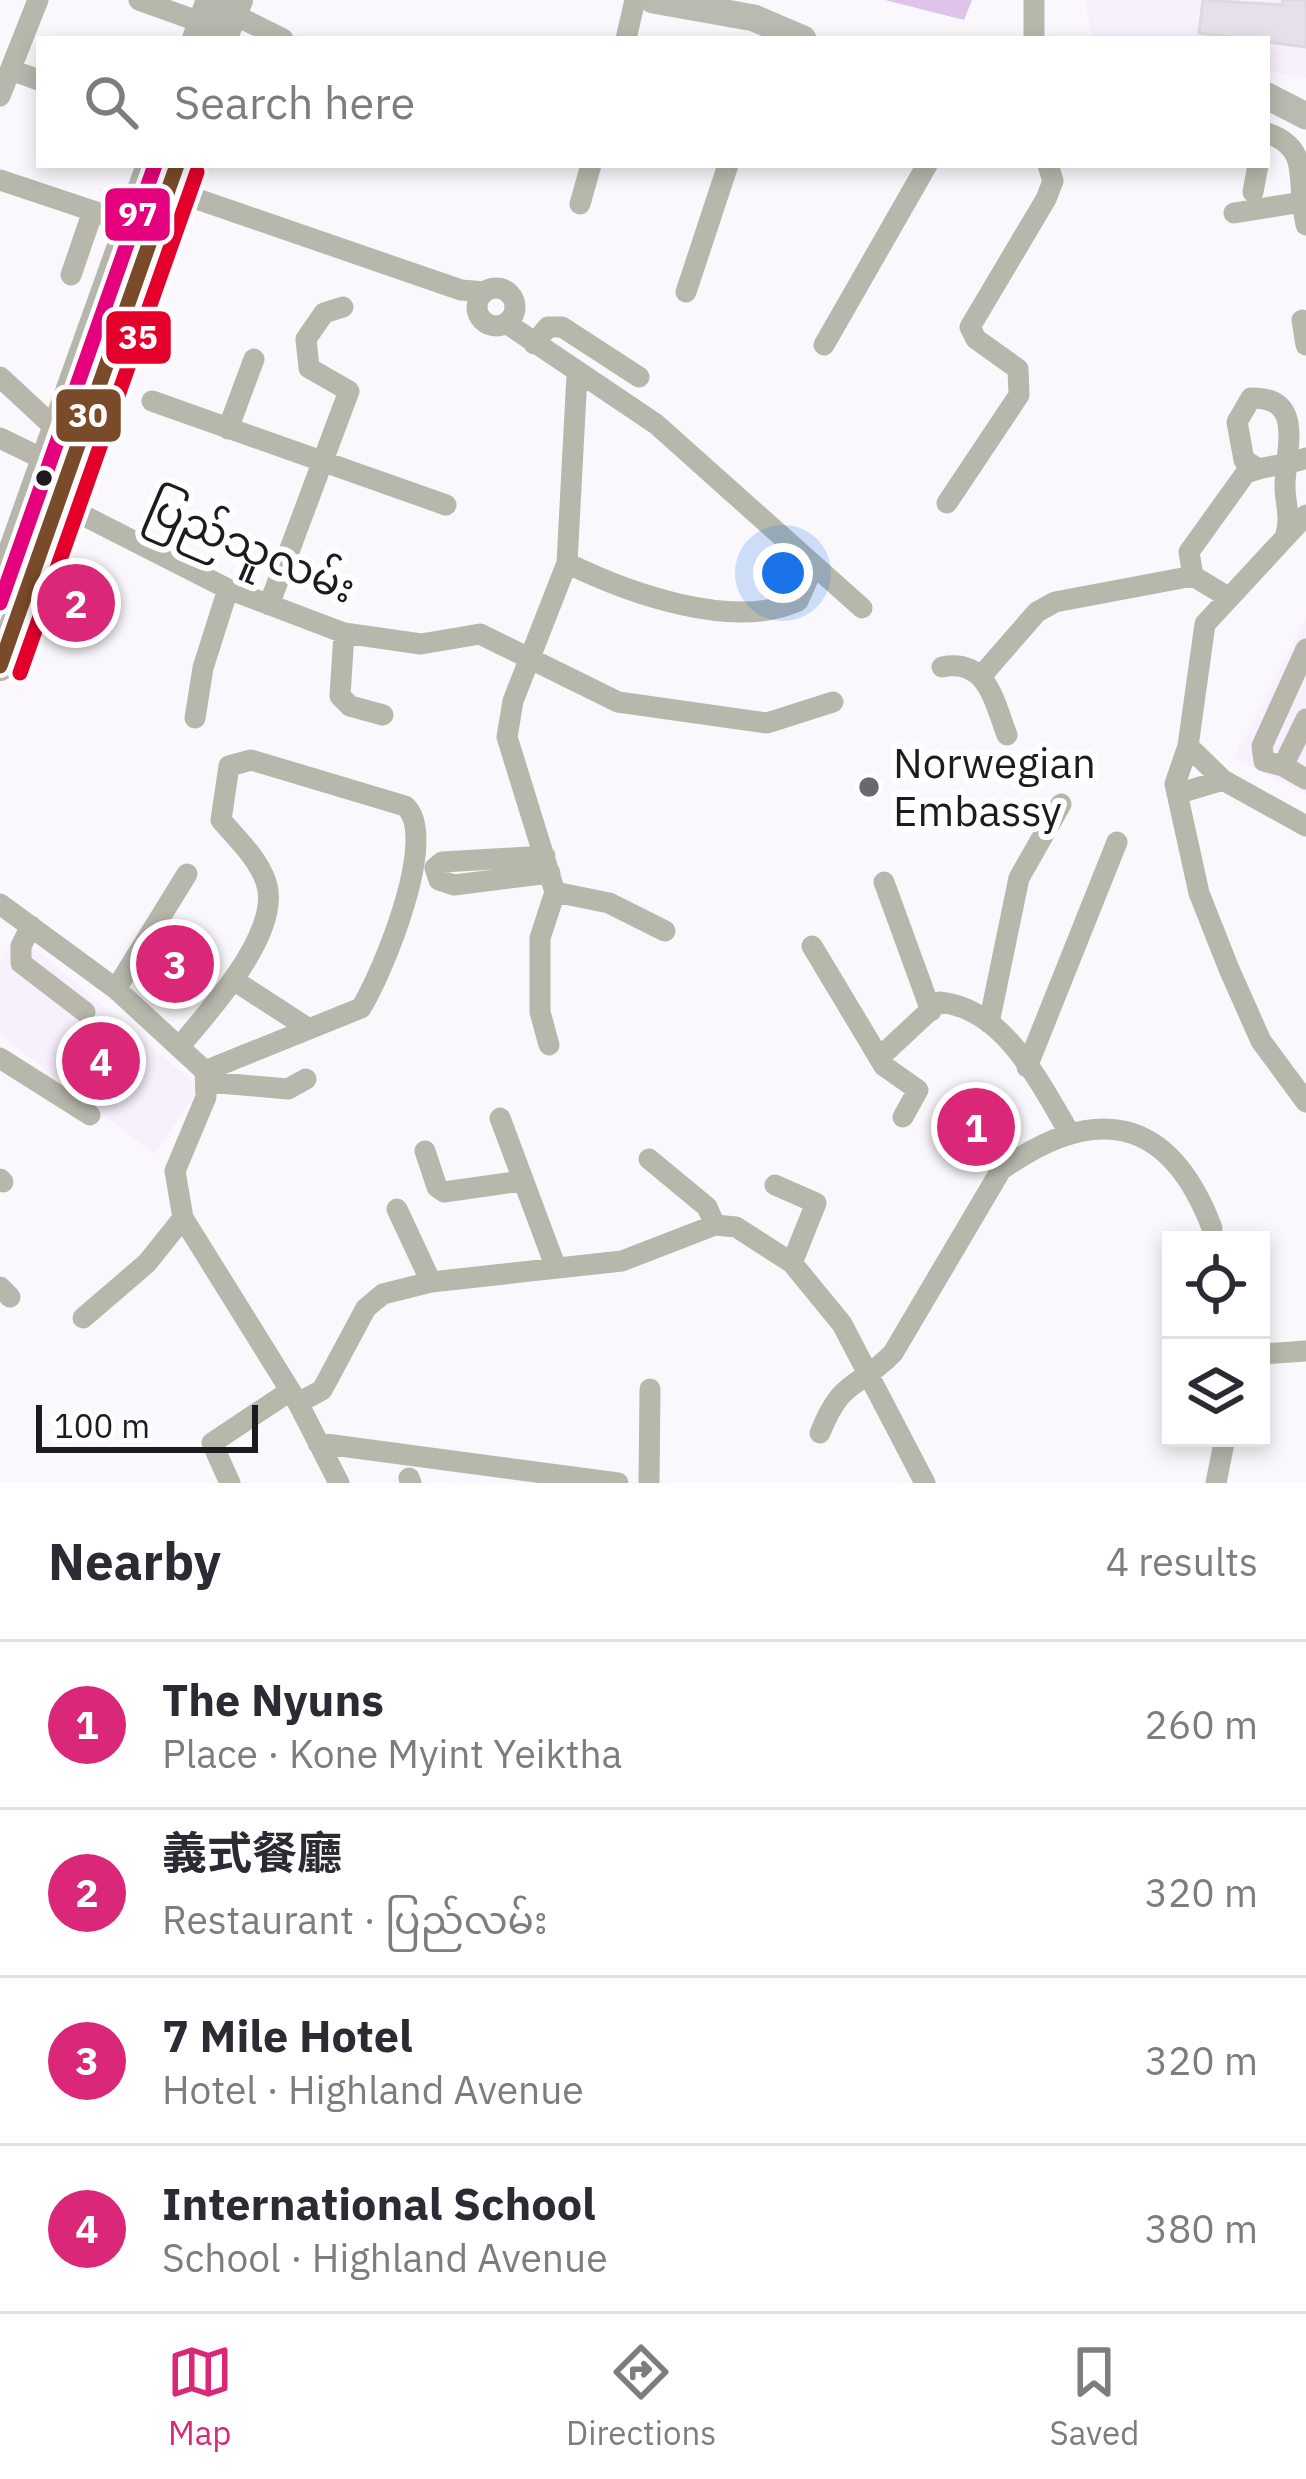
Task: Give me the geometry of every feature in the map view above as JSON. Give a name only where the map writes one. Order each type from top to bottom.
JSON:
[{"type":"highway","points":[[0,666],[55,501],[66,430],[129,224],[165,173]]},
{"type":"highway","points":[[0,587],[43,459],[66,430],[165,173]]},
{"type":"main road","points":[[653,0],[789,36]]},
{"type":"main road","points":[[1270,98],[1306,116]]},
{"type":"street","points":[[0,96],[38,0]]},
{"type":"street","points":[[139,0],[214,15],[274,36]]},
{"type":"street","points":[[627,36],[634,0]]},
{"type":"street","points":[[1034,0],[1034,36]]},
{"type":"street","points":[[11,70],[36,79]]},
{"type":"street","points":[[1234,213],[1304,213],[1299,154],[1287,140],[1270,135]]},
{"type":"street","points":[[580,204],[590,168]]},
{"type":"street","points":[[686,292],[727,168]]},
{"type":"street","points":[[824,345],[924,168]]},
{"type":"street","points":[[947,503],[1019,395],[1018,369],[976,339],[970,327],[1046,199],[1053,181],[1049,168]]},
{"type":"street","points":[[1253,192],[1257,168]]},
{"type":"street","points":[[165,173],[461,290],[485,292],[478,302],[483,320],[494,326],[506,323],[656,424],[862,608]]},
{"type":"street","points":[[0,180],[129,224]]},
{"type":"street","points":[[71,275],[93,211]]},
{"type":"street","points":[[269,605],[349,391],[309,368],[306,339],[324,313],[344,307]]},
{"type":"street","points":[[1302,320],[1306,345]]},
{"type":"street","points":[[535,344],[548,327],[562,327],[639,377]]},
{"type":"street","points":[[228,429],[254,359]]},
{"type":"street","points":[[549,1045],[540,1012],[540,938],[550,873],[507,737],[529,655],[567,563],[577,375]]},
{"type":"street","points":[[0,377],[66,430]]},
{"type":"street","points":[[1257,468],[1244,460],[1237,422],[1251,398],[1264,398],[1281,405],[1295,433],[1297,463],[1286,534]]},
{"type":"street","points":[[152,401],[446,506]]},
{"type":"street","points":[[0,439],[43,459]]},
{"type":"street","points":[[1193,576],[1189,552],[1245,474],[1297,463]]},
{"type":"street","name":"ပြည်သူလမ်း","points":[[55,501],[228,589],[344,633],[421,644],[480,634],[618,702],[767,723],[833,702]]},
{"type":"street","points":[[1306,515],[1205,623],[1189,746],[1180,764],[1177,794],[1198,893],[1229,969],[1261,1041],[1306,1102]]},
{"type":"street","points":[[567,563],[626,592],[770,614],[798,601],[814,565]]},
{"type":"street","points":[[982,674],[1037,612],[1055,602],[1193,576],[1228,597]]},
{"type":"street","points":[[195,718],[228,589]]},
{"type":"street","points":[[344,633],[340,696],[350,706],[383,715]]},
{"type":"street","points":[[1306,649],[1261,755],[1271,765],[1306,778]]},
{"type":"street","points":[[942,667],[966,665],[982,674],[1007,735]]},
{"type":"street","points":[[1283,766],[1305,722]]},
{"type":"street","points":[[1189,746],[1223,780],[1306,826]]},
{"type":"street","points":[[180,1046],[236,981],[259,927],[268,886],[256,862],[221,820],[229,766],[250,760],[405,806],[417,827],[405,906],[361,1008],[207,1077],[176,1172],[183,1218],[294,1397],[339,1483]]},
{"type":"street","points":[[1177,794],[1223,780]]},
{"type":"street","points":[[989,1023],[1019,878],[1061,803]]},
{"type":"street","points":[[1028,1067],[1117,842]]},
{"type":"street","points":[[550,873],[665,931]]},
{"type":"street","points":[[116,989],[187,874]]},
{"type":"street","points":[[884,882],[935,1006]]},
{"type":"street","points":[[0,904],[116,989],[207,1077],[288,1089],[305,1079]]},
{"type":"street","points":[[31,926],[21,946],[20,964],[85,1012]]},
{"type":"street","points":[[812,946],[880,1057],[918,1090],[903,1117]]},
{"type":"street","points":[[236,981],[309,1030]]},
{"type":"street","points":[[880,1057],[935,1006],[956,1004],[989,1023],[1028,1067],[1069,1132]]},
{"type":"street","points":[[0,1058],[90,1115]]},
{"type":"street","points":[[500,1118],[556,1268]]},
{"type":"street","points":[[820,1433],[842,1390],[872,1375],[893,1353],[939,1283],[1001,1170],[1069,1132],[1105,1127],[1148,1136],[1171,1153],[1212,1228]]},
{"type":"street","points":[[425,1151],[437,1187],[444,1192],[521,1181]]},
{"type":"street","points":[[650,1159],[706,1207],[715,1225]]},
{"type":"street","points":[[775,1185],[816,1203],[792,1263]]},
{"type":"street","points":[[397,1209],[431,1282]]},
{"type":"street","points":[[83,1318],[147,1263],[183,1218]]},
{"type":"street","points":[[230,1483],[212,1443],[294,1397],[322,1390],[366,1309],[382,1294],[431,1282],[622,1262],[715,1225],[736,1227],[792,1263],[842,1324],[925,1483]]},
{"type":"street","points":[[1270,1353],[1306,1351]]},
{"type":"street","points":[[649,1483],[650,1389]]},
{"type":"street","points":[[318,1443],[618,1483]]},
{"type":"street","points":[[1216,1483],[1223,1447]]},
{"type":"shaded area","points":[[885,0],[972,0],[964,20]]},
{"type":"shaded area","points":[[1085,0],[1306,0],[1306,78],[1270,72],[1270,36],[1092,36]]},
{"type":"shaded area","points":[[1306,618],[1306,794],[1234,758]]},
{"type":"shaded area","points":[[16,933],[200,1088],[154,1154],[0,1034],[0,964]]},
{"type":"building","points":[[1203,0],[1282,5],[1283,0],[1306,0],[1306,47],[1270,42],[1270,36],[1199,33]]},
{"type":"transit line","name":"97","points":[[0,603],[154,168]]},
{"type":"transit line","name":"30","points":[[0,666],[176,168]]},
{"type":"transit line","name":"35","points":[[20,673],[197,172]]},
{"type":"place","name":"義式餐廳","points":[[76,603]]},
{"type":"place","name":"Norwegian Embassy","points":[[869,787]]},
{"type":"place","name":"7 Mile Hotel","points":[[175,964]]},
{"type":"place","name":"International School","points":[[101,1061]]},
{"type":"place","name":"The Nyuns","points":[[976,1127]]}]
